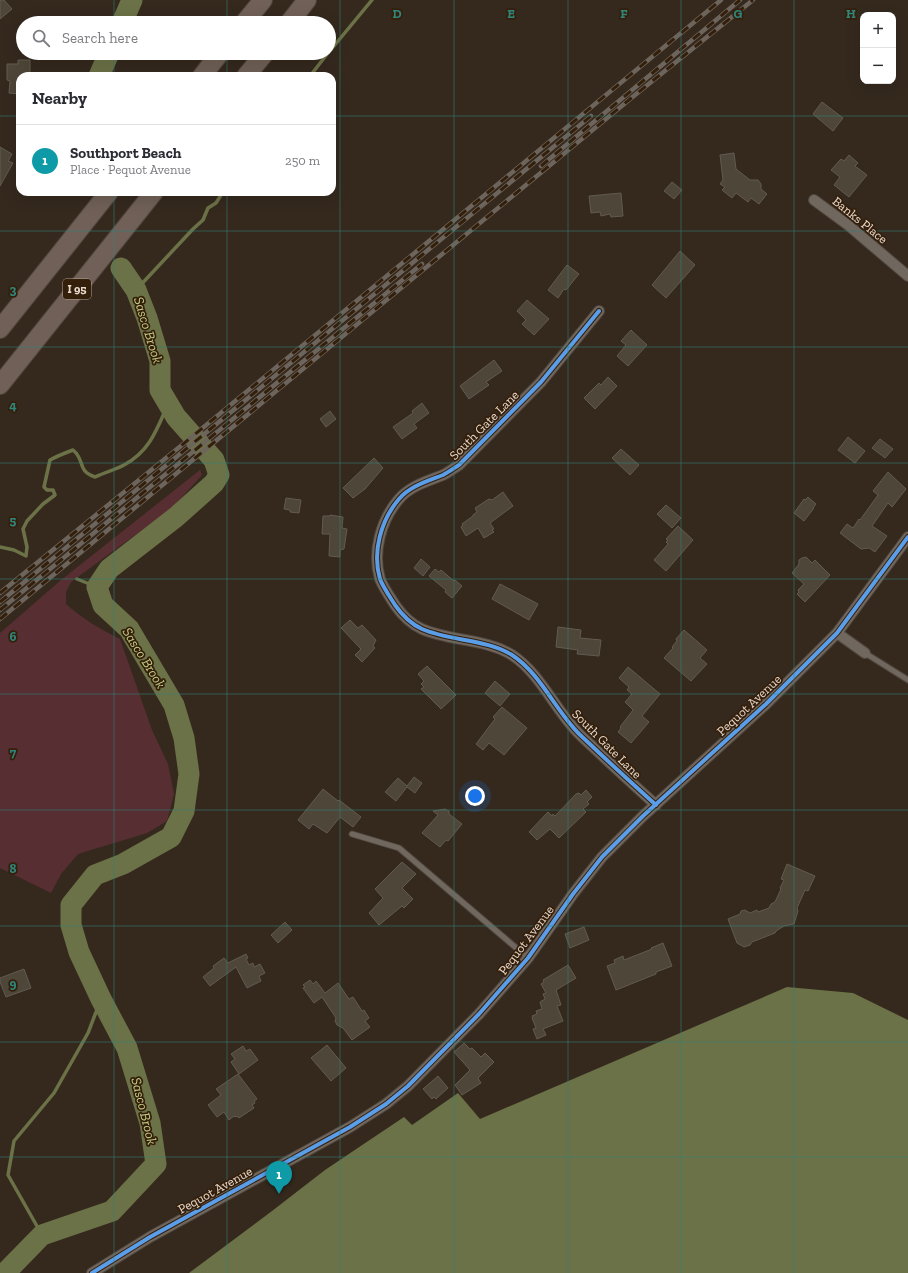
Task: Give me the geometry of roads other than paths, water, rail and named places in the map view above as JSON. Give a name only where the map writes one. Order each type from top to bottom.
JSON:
[{"type":"highway","points":[[250,16],[263,0]]},
{"type":"highway","points":[[294,16],[307,0]]},
{"type":"highway","points":[[205,72],[215,60]]},
{"type":"highway","points":[[249,72],[259,60]]},
{"type":"highway","name":"I 95","points":[[0,329],[106,196]]},
{"type":"highway","name":"I 95","points":[[0,385],[151,196]]},
{"type":"street","name":"Banks Place","points":[[814,200],[848,225],[908,276]]},
{"type":"street","name":"South Gate Lane","points":[[599,311],[541,382],[459,465],[445,474],[424,482],[399,498],[386,520],[378,540],[377,561],[380,579],[401,613],[411,623],[421,629],[443,636],[494,647],[511,654],[528,668],[572,726],[606,760],[656,805]]},
{"type":"street","name":"Pequot Avenue","points":[[92,1273],[150,1237],[350,1127],[386,1104],[408,1086],[479,1014],[528,958],[573,894],[602,858],[643,816],[766,704],[837,632],[908,537]]},
{"type":"street","points":[[837,632],[865,653]]},
{"type":"lane","points":[[865,653],[908,680]]},
{"type":"lane","points":[[352,834],[399,848],[528,958]]},
{"type":"waterway","name":"Sasco Brook","points":[[125,16],[132,0]]},
{"type":"waterway","points":[[336,44],[372,0]]},
{"type":"waterway","name":"Sasco Brook","points":[[101,72],[106,60]]},
{"type":"waterway","points":[[313,72],[323,60]]},
{"type":"waterway","points":[[136,290],[203,220],[208,208],[216,203],[220,196]]},
{"type":"waterway","name":"Sasco Brook","points":[[5,1273],[42,1235],[112,1211],[156,1164],[150,1123],[127,1048],[101,999],[79,952],[71,925],[71,905],[95,875],[123,864],[171,837],[184,811],[189,774],[184,738],[174,705],[129,629],[103,605],[97,587],[109,569],[176,517],[214,483],[219,475],[214,460],[176,417],[160,390],[160,361],[147,318],[136,290],[121,268]]},
{"type":"waterway","points":[[0,547],[14,550],[26,556],[27,547],[23,529],[27,521],[43,504],[55,495],[53,490],[47,490],[44,487],[50,460],[73,450],[77,454],[85,471],[95,477],[121,467],[140,453],[152,439],[168,404]]},
{"type":"waterway","points":[[77,579],[97,587]]},
{"type":"waterway","name":"Sasco Brook","points":[[42,1235],[8,1175],[14,1141],[54,1093],[88,1033],[101,999]]},
{"type":"railway","points":[[0,593],[182,445],[721,0]]},
{"type":"railway","points":[[541,166],[740,0]]},
{"type":"railway","points":[[0,619],[635,95],[753,0]]},
{"type":"railway","points":[[0,602],[591,116]]},
{"type":"railway","points":[[0,610],[422,264]]},
{"type":"place","name":"Southport Beach","points":[[279,1194]]}]
